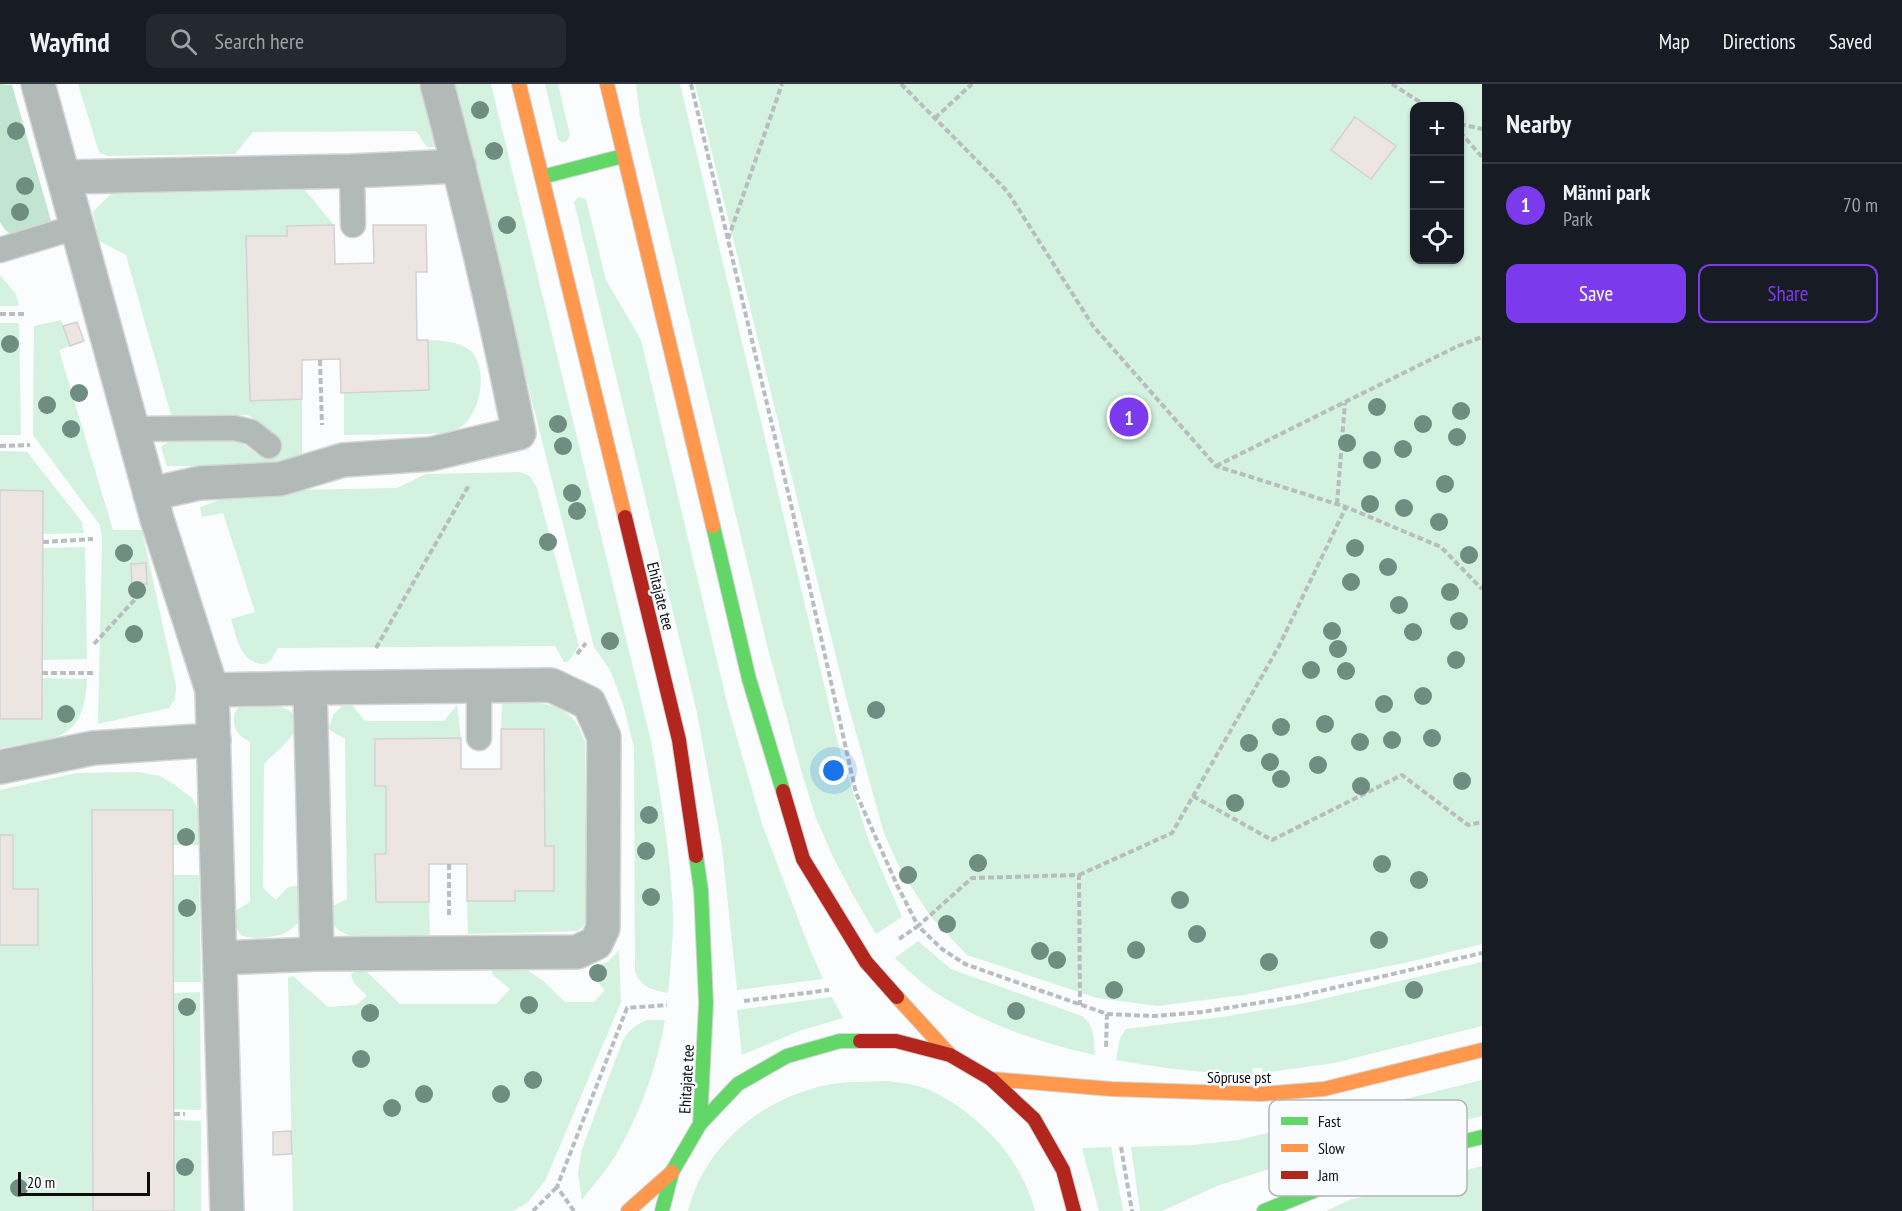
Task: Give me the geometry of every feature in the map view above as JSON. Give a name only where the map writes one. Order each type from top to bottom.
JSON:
[{"type":"main road","name":"Ehitajate tee","points":[[519,84],[679,740],[701,890],[706,1003],[700,1124]]},
{"type":"main road","points":[[607,84],[749,679],[803,858],[866,962],[950,1055]]},
{"type":"main road","points":[[542,177],[623,156]]},
{"type":"main road","points":[[662,1211],[672,1172],[700,1124],[738,1084],[787,1056],[840,1041],[896,1041],[950,1055],[991,1079],[1034,1119],[1063,1170],[1074,1211]]},
{"type":"main road","name":"Sõpruse pst","points":[[991,1079],[1112,1089],[1261,1094],[1324,1089],[1482,1050]]},
{"type":"main road","points":[[1467,1141],[1482,1137]]},
{"type":"main road","points":[[628,1211],[672,1172]]},
{"type":"main road","points":[[1264,1211],[1301,1196]]},
{"type":"street","points":[[38,84],[150,494],[212,690],[227,1211]]},
{"type":"street","points":[[150,494],[200,483],[280,479],[343,460],[431,454],[519,433],[459,166],[437,84]]},
{"type":"street","points":[[64,177],[352,171],[459,166]]},
{"type":"street","points":[[212,690],[551,685],[589,703],[604,737],[603,928],[596,943],[577,952],[317,954],[220,958]]},
{"type":"street","points":[[310,688],[317,954]]},
{"type":"street","points":[[0,767],[93,748],[214,740]]},
{"type":"lane","points":[[352,171],[353,225]]},
{"type":"lane","points":[[0,250],[76,227]]},
{"type":"lane","points":[[132,429],[234,428],[251,432],[269,446]]},
{"type":"lane","points":[[479,687],[479,738]]},
{"type":"path","points":[[691,84],[792,509],[856,793],[918,926],[942,949],[965,964],[1107,1014],[1154,1016],[1203,1012],[1299,996],[1482,953]]},
{"type":"path","points":[[727,240],[783,84]]},
{"type":"path","points":[[901,84],[1006,191],[1093,326],[1216,466],[1346,507],[1441,547],[1482,589]]},
{"type":"path","points":[[935,118],[972,84]]},
{"type":"path","points":[[1392,84],[1420,102]]},
{"type":"path","points":[[1464,125],[1482,129]]},
{"type":"path","points":[[1464,137],[1482,157]]},
{"type":"path","points":[[0,314],[26,314]]},
{"type":"path","points":[[1216,466],[1458,346],[1482,337]]},
{"type":"path","points":[[320,360],[322,399]]},
{"type":"path","points":[[1337,504],[1345,402]]},
{"type":"path","points":[[0,446],[30,445]]},
{"type":"path","points":[[376,648],[471,482]]},
{"type":"path","points":[[894,942],[918,926],[972,878],[1079,875],[1172,833],[1278,648],[1346,507]]},
{"type":"path","points":[[43,542],[93,538]]},
{"type":"path","points":[[94,644],[145,588]]},
{"type":"path","points":[[42,673],[94,673]]},
{"type":"path","points":[[1193,796],[1272,840],[1402,775],[1468,825],[1482,822]]},
{"type":"path","points":[[449,864],[449,903]]},
{"type":"path","points":[[1079,875],[1080,1005]]},
{"type":"path","points":[[737,1002],[829,990]]},
{"type":"path","points":[[533,1211],[556,1186],[627,1008],[668,1005]]},
{"type":"path","points":[[1106,1058],[1107,1014]]},
{"type":"path","points":[[1121,1147],[1132,1211]]},
{"type":"path","points":[[556,1186],[574,1211]]},
{"type":"green space","points":[[0,84],[12,85],[52,224],[16,235],[6,231],[0,222]]},
{"type":"green space","points":[[78,84],[427,84],[442,147],[427,147],[416,131],[253,132],[235,154],[107,156],[99,152]]},
{"type":"green space","points":[[452,84],[491,84],[651,741],[671,877],[673,908],[668,993],[647,987],[640,981],[635,971],[634,747],[623,704],[610,670],[594,647]]},
{"type":"green space","points":[[545,84],[558,84],[570,135],[566,142],[558,139]]},
{"type":"green space","points":[[636,84],[680,84],[841,755],[869,841],[902,917],[876,934],[833,857],[816,818],[803,777],[767,645],[640,117]]},
{"type":"green space","points":[[695,84],[1482,84],[1482,944],[1409,962],[1244,995],[1157,1006],[1097,998],[967,955],[931,917],[901,871],[884,833],[846,697]]},
{"type":"green space","points":[[305,190],[334,225],[288,226],[287,236],[246,237],[250,400],[302,399],[302,455],[285,466],[167,466],[161,447],[171,440],[237,440],[257,454],[277,436],[248,415],[171,415],[126,255],[99,241],[93,212],[111,194]]},
{"type":"green space","points":[[578,197],[586,199],[606,280],[641,340],[728,707],[762,824],[823,979],[737,990],[722,847],[696,708],[574,202]]},
{"type":"green space","points":[[0,275],[16,294],[19,306],[0,306]]},
{"type":"green space","points":[[61,320],[70,346],[59,350],[113,530],[142,530],[176,686],[175,699],[169,708],[98,724],[102,540],[100,525],[33,435],[34,326]]},
{"type":"green space","points":[[0,323],[19,323],[21,435],[0,435]]},
{"type":"green space","points":[[428,340],[451,342],[468,348],[477,361],[481,383],[479,394],[471,416],[464,424],[451,432],[344,435],[344,393],[429,390]]},
{"type":"green space","points":[[0,451],[27,452],[82,522],[84,533],[43,534],[43,491],[0,490]]},
{"type":"green space","points":[[520,472],[530,476],[537,488],[579,646],[568,662],[564,662],[555,646],[278,648],[270,661],[265,664],[251,660],[242,651],[231,619],[255,612],[223,513],[202,517],[200,507],[244,491],[397,488],[426,474]]},
{"type":"green space","points":[[85,547],[87,659],[42,660],[43,548]]},
{"type":"green space","points":[[42,678],[87,679],[85,700],[80,716],[72,727],[50,739],[0,748],[0,719]]},
{"type":"green space","points":[[502,702],[543,704],[562,710],[577,724],[585,741],[587,917],[584,925],[578,931],[468,934],[467,901],[515,891],[554,846],[545,846],[544,729],[501,729]]},
{"type":"green space","points":[[277,705],[298,718],[297,725],[286,743],[264,764],[263,888],[276,900],[289,887],[299,887],[298,923],[283,934],[263,938],[249,937],[238,931],[235,911],[250,902],[250,742],[240,736],[236,730],[234,715],[237,709],[243,706]]},
{"type":"green space","points":[[352,705],[365,721],[444,721],[457,705],[461,738],[375,739],[375,786],[386,786],[386,854],[375,854],[376,902],[429,902],[430,936],[394,939],[365,938],[342,932],[333,922],[329,908],[347,899],[345,739],[328,729],[334,714],[342,706]]},
{"type":"green space","points":[[138,772],[160,776],[192,798],[199,811],[202,845],[173,845],[173,810],[92,810],[93,1211],[0,1211],[0,945],[38,945],[38,889],[13,889],[13,835],[0,835],[0,790],[77,773]]},
{"type":"green space","points":[[173,875],[199,875],[201,982],[174,982]]},
{"type":"green space","points":[[918,941],[951,969],[1082,1016],[1092,1029],[1095,1055],[1011,1031],[971,1013],[933,991],[895,958]]},
{"type":"green space","points":[[619,950],[621,1002],[545,1181],[527,1203],[513,1211],[293,1211],[288,978],[293,976],[328,1007],[356,1005],[367,996],[354,983],[351,975],[363,970],[400,1004],[496,1004],[510,989],[492,974],[492,968],[521,966],[542,980],[565,1002],[594,1002],[605,990],[590,974],[593,969],[607,962]]},
{"type":"green space","points":[[1482,962],[1482,1026],[1334,1063],[1263,1073],[1262,1068],[1253,1068],[1253,1074],[1184,1070],[1116,1060],[1120,1038],[1126,1029],[1222,1017],[1305,1003]]},
{"type":"green space","points":[[200,992],[201,1110],[174,1109],[174,993]]},
{"type":"green space","points":[[832,997],[843,1018],[799,1031],[742,1055],[737,1010]]},
{"type":"green space","points":[[648,1020],[665,1020],[646,1090],[633,1123],[616,1155],[582,1200],[578,1173],[582,1149],[623,1040],[634,1027]]},
{"type":"green space","points":[[1482,1080],[1482,1116],[1467,1120],[1467,1100],[1401,1100]]},
{"type":"green space","points":[[887,1081],[920,1086],[931,1091],[956,1105],[983,1126],[1015,1165],[1035,1211],[688,1211],[696,1187],[708,1165],[739,1128],[758,1114],[780,1101],[827,1085]]},
{"type":"green space","points":[[174,1120],[201,1121],[201,1211],[174,1211]]},
{"type":"green space","points":[[1269,1133],[1269,1169],[1217,1186],[1162,1211],[1140,1211],[1131,1147],[1194,1145],[1239,1140]]},
{"type":"green space","points":[[1111,1147],[1123,1211],[1099,1211],[1082,1148]]},
{"type":"green space","points":[[1482,1166],[1482,1211],[1326,1211],[1349,1200],[1365,1196],[1467,1196],[1467,1170]]},
{"type":"building","points":[[1355,117],[1396,146],[1371,179],[1331,150]]},
{"type":"building","points":[[334,225],[335,264],[374,263],[373,225],[426,225],[427,272],[416,272],[417,340],[428,340],[429,390],[341,393],[340,359],[302,360],[302,399],[250,401],[246,236],[287,236],[287,226]]},
{"type":"building","points":[[77,322],[84,341],[70,346],[63,326]]},
{"type":"building","points":[[0,490],[43,491],[42,719],[0,719]]},
{"type":"building","points":[[146,563],[147,584],[132,585],[131,564]]},
{"type":"building","points":[[501,729],[544,729],[545,846],[554,846],[554,891],[515,891],[515,901],[467,901],[467,864],[429,864],[429,902],[376,902],[375,854],[386,854],[386,786],[375,786],[375,739],[461,738],[461,769],[501,769]]},
{"type":"building","points":[[92,810],[173,810],[174,1211],[93,1211]]},
{"type":"building","points":[[0,835],[13,835],[13,889],[38,889],[38,945],[0,945]]},
{"type":"building","points":[[291,1131],[292,1154],[273,1155],[273,1132]]},
{"type":"traffic: fast","points":[[542,177],[623,156]]},
{"type":"traffic: fast","points":[[713,526],[749,679],[783,791]]},
{"type":"traffic: fast","points":[[696,856],[701,890],[706,1003],[700,1124]]},
{"type":"traffic: fast","points":[[662,1211],[672,1172],[700,1124],[738,1084],[787,1056],[840,1041],[860,1041]]},
{"type":"traffic: fast","points":[[1467,1141],[1482,1137]]},
{"type":"traffic: fast","points":[[1264,1211],[1301,1196]]},
{"type":"traffic: slow","points":[[519,84],[625,517]]},
{"type":"traffic: slow","points":[[607,84],[713,526]]},
{"type":"traffic: slow","points":[[897,997],[950,1055]]},
{"type":"traffic: slow","points":[[991,1079],[1111,1089],[1261,1094],[1324,1089],[1482,1050]]},
{"type":"traffic: slow","points":[[628,1211],[672,1172]]},
{"type":"traffic: jam","points":[[625,517],[679,740],[696,856]]},
{"type":"traffic: jam","points":[[783,791],[803,859],[866,962],[897,997]]},
{"type":"traffic: jam","points":[[860,1041],[896,1041],[950,1055],[991,1079],[1034,1119],[1063,1170],[1074,1211]]},
{"type":"place","name":"Männi park","points":[[1129,417]]}]
